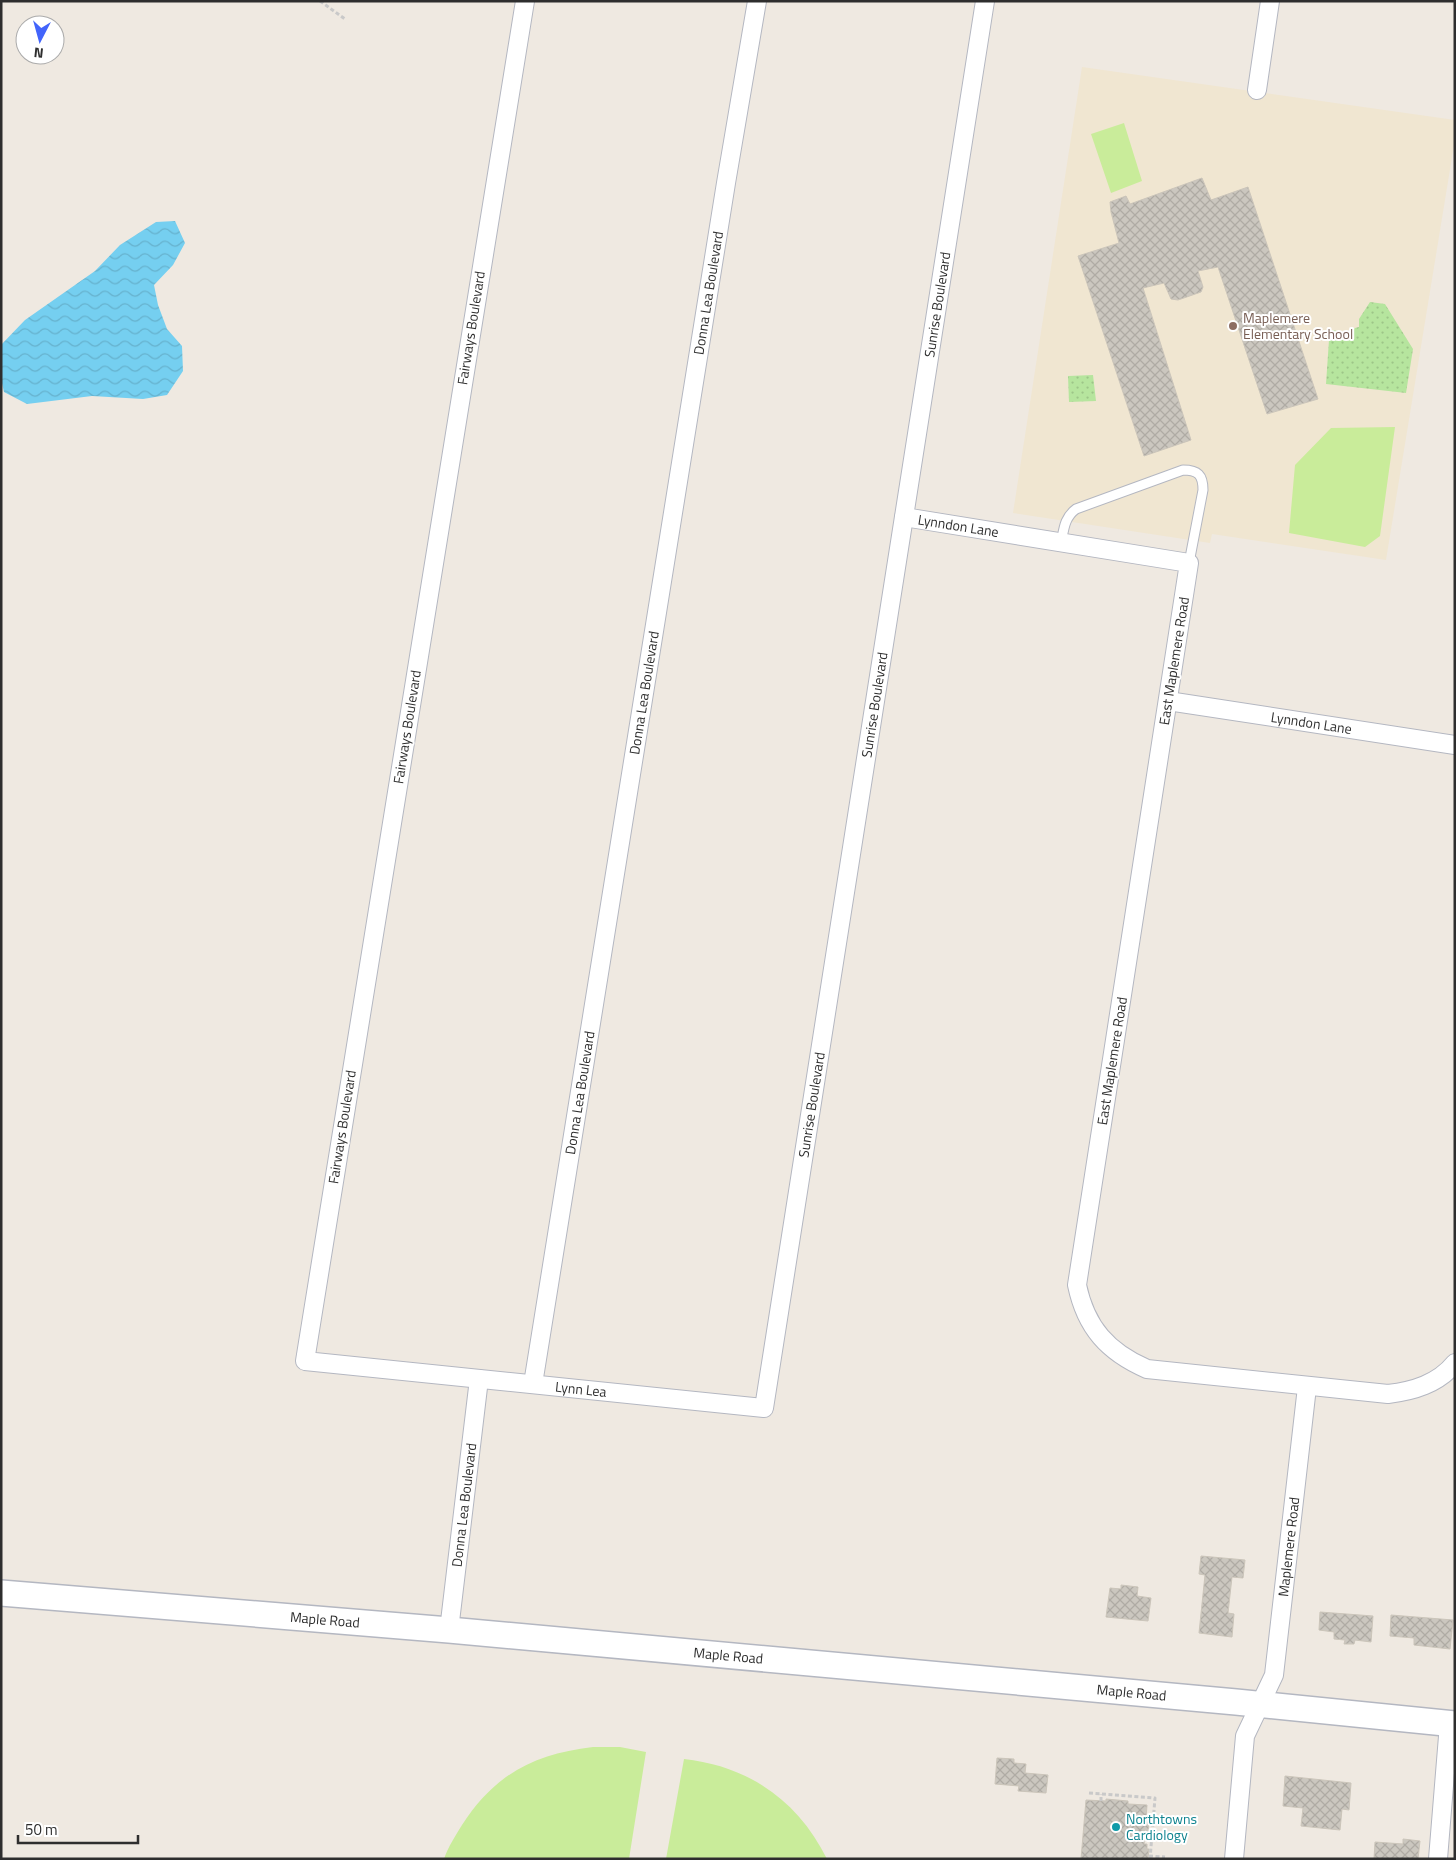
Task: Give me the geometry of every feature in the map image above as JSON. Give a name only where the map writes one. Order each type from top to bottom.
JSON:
[{"type":"main road","name":"Maple Road","points":[[1,1593],[449,1630],[1452,1724]]},
{"type":"street","name":"Fairways Boulevard","points":[[398,1370],[305,1361],[525,1]]},
{"type":"street","name":"Donna Lea Boulevard","points":[[532,1384],[722,202],[757,1]]},
{"type":"street","name":"Sunrise Boulevard","points":[[764,1408],[985,1]]},
{"type":"street","points":[[1257,90],[1270,1]]},
{"type":"street","name":"Lynndon Lane","points":[[904,517],[1189,564]]},
{"type":"street","name":"East Maplemere Road","points":[[1189,564],[1077,1285],[1080,1299],[1088,1319],[1100,1337],[1116,1352],[1131,1362],[1147,1369],[1388,1394],[1424,1386],[1440,1376],[1455,1363]]},
{"type":"street","name":"Lynndon Lane","points":[[1168,701],[1455,745]]},
{"type":"street","name":"Lynn Lea","points":[[398,1370],[764,1408]]},
{"type":"street","name":"Donna Lea Boulevard","points":[[449,1630],[479,1379]]},
{"type":"street","name":"Maplemere Road","points":[[1234,1859],[1245,1736],[1274,1675],[1307,1387]]},
{"type":"street","points":[[1438,1859],[1452,1724]]},
{"type":"lane","points":[[1061,543],[1065,520],[1076,509],[1184,470],[1192,470],[1203,480],[1203,490],[1189,564]]},
{"type":"path","points":[[320,1],[345,19]]},
{"type":"path","points":[[1089,1793],[1155,1798],[1149,1857],[1166,1857]]},
{"type":"path","points":[[1101,1794],[1101,1801]]},
{"type":"shaded area","name":"Maplemere Elementary School","points":[[1082,67],[1455,120],[1455,139],[1386,560],[1212,534],[1210,543],[1013,513]]},
{"type":"green space","points":[[1124,123],[1142,181],[1111,193],[1091,134]]},
{"type":"green space","points":[[1370,302],[1385,304],[1413,349],[1406,393],[1326,384],[1329,340],[1332,330],[1351,333],[1355,328],[1359,327],[1359,319]]},
{"type":"green space","points":[[1093,375],[1096,401],[1069,402],[1068,376]]},
{"type":"green space","points":[[1395,427],[1380,536],[1365,547],[1289,533],[1295,465],[1331,428]]},
{"type":"green space","points":[[593,1747],[620,1747],[646,1752],[629,1859],[444,1859],[462,1825],[475,1807],[502,1780],[534,1761],[572,1750]]},
{"type":"green space","points":[[684,1759],[729,1769],[750,1778],[769,1790],[786,1803],[801,1819],[827,1859],[666,1859]]},
{"type":"water","points":[[175,221],[185,243],[173,265],[154,285],[158,305],[167,329],[182,346],[183,371],[167,395],[143,399],[92,396],[27,404],[4,392],[1,379],[1,345],[25,320],[95,271],[120,245],[156,222]]},
{"type":"building","name":"Maplemere Elementary School","points":[[1202,178],[1211,200],[1248,187],[1318,399],[1267,414],[1218,267],[1198,271],[1203,287],[1201,292],[1178,300],[1171,299],[1164,283],[1143,288],[1191,440],[1144,456],[1078,256],[1119,243],[1110,202],[1126,196],[1130,204]]},
{"type":"building","points":[[1201,1556],[1245,1560],[1243,1578],[1232,1577],[1228,1613],[1234,1614],[1232,1637],[1199,1633],[1205,1575],[1199,1574]]},
{"type":"building","points":[[1121,1585],[1138,1587],[1137,1596],[1151,1598],[1148,1621],[1106,1617],[1110,1588],[1121,1589]]},
{"type":"building","points":[[1320,1612],[1373,1616],[1371,1642],[1355,1640],[1354,1644],[1344,1644],[1345,1640],[1334,1639],[1334,1632],[1319,1630]]},
{"type":"building","points":[[1391,1615],[1453,1620],[1450,1649],[1414,1645],[1414,1638],[1390,1636]]},
{"type":"building","points":[[997,1758],[1014,1759],[1014,1763],[1026,1764],[1025,1773],[1048,1775],[1046,1793],[1018,1791],[1019,1786],[995,1784]]},
{"type":"building","points":[[1285,1776],[1351,1783],[1349,1810],[1342,1809],[1340,1830],[1301,1826],[1303,1808],[1283,1806]]},
{"type":"building","name":"Northtowns Cardiology","points":[[1106,1799],[1128,1801],[1128,1804],[1147,1805],[1146,1819],[1149,1819],[1148,1835],[1145,1835],[1144,1844],[1147,1844],[1147,1849],[1149,1849],[1148,1859],[1081,1859],[1086,1800],[1106,1801]]},
{"type":"building","points":[[1403,1839],[1420,1841],[1418,1859],[1374,1859],[1375,1842],[1403,1844]]},
{"type":"place","name":"Maplemere Elementary School","points":[[1233,326]]},
{"type":"place","name":"Northtowns Cardiology","points":[[1116,1827]]}]
